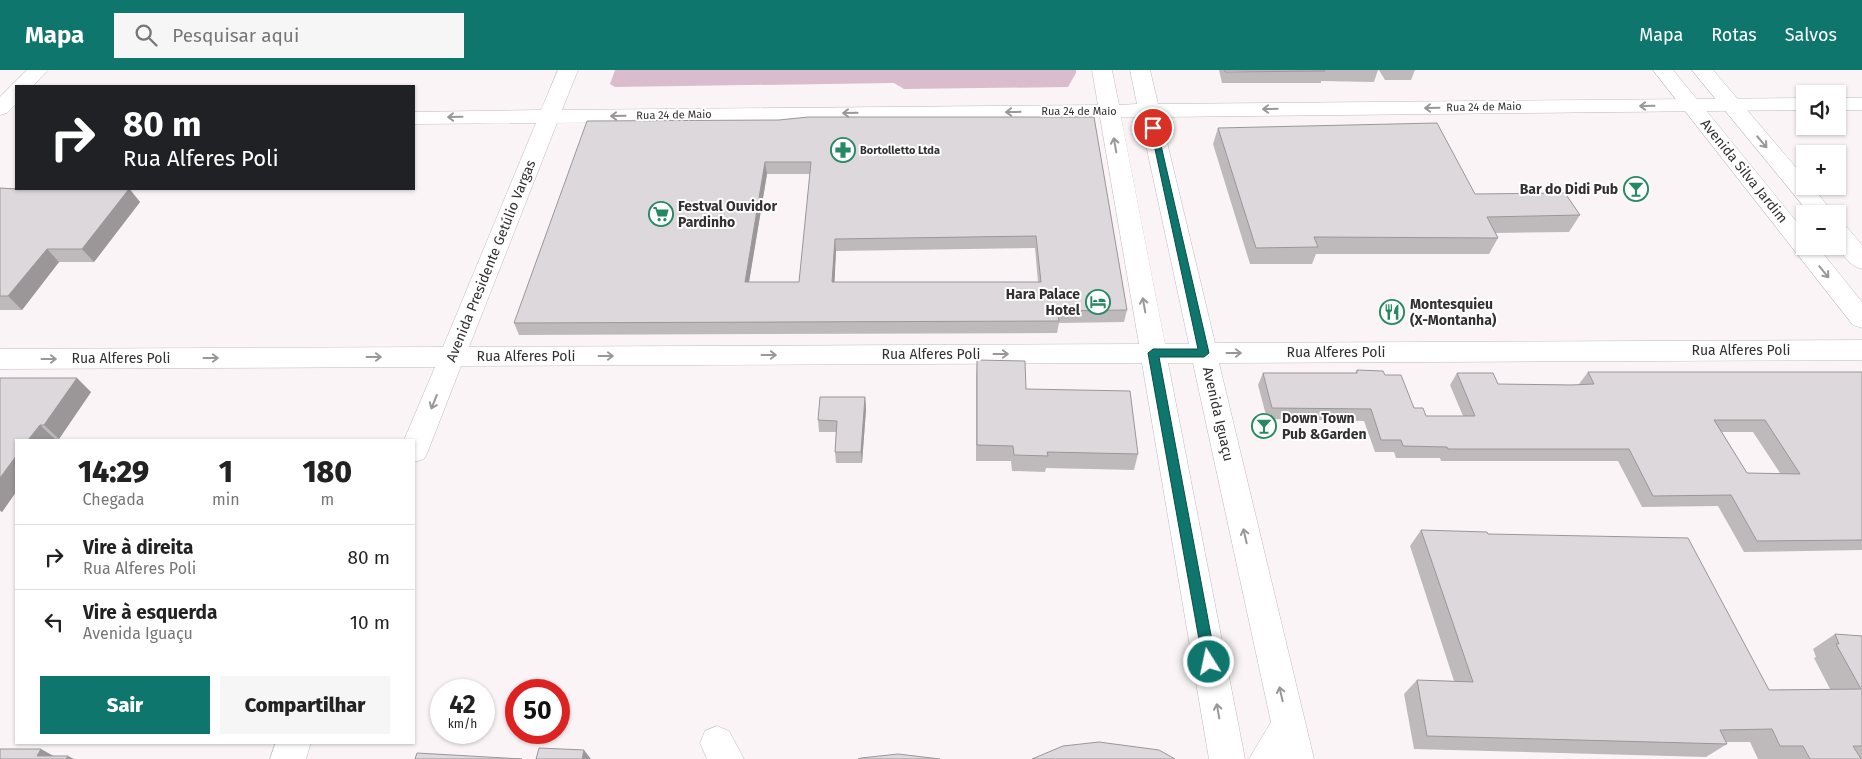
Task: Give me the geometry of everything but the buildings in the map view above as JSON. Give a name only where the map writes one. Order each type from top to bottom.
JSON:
[{"type":"street","points":[[23,85],[38,70]]},
{"type":"street","name":"Avenida Presidente Getúlio Vargas","points":[[415,449],[568,70]]},
{"type":"street","points":[[1102,70],[1227,759]]},
{"type":"street","name":"Avenida Iguaçu","points":[[1140,70],[1296,759]]},
{"type":"street","name":"Avenida Silva Jardim","points":[[1663,70],[1862,320]]},
{"type":"street","points":[[1702,70],[1815,205]]},
{"type":"street","points":[[0,109],[15,93]]},
{"type":"street","name":"Rua 24 de Maio","points":[[415,118],[1796,104]]},
{"type":"street","points":[[1846,104],[1862,104]]},
{"type":"street","points":[[0,122],[15,122]]},
{"type":"street","points":[[1739,166],[1810,205]]},
{"type":"street","points":[[1122,181],[1173,216]]},
{"type":"street","points":[[1846,242],[1862,261]]},
{"type":"street","name":"Rua Alferes Poli","points":[[0,359],[1862,350]]},
{"type":"street","points":[[1267,759],[1288,726]]},
{"type":"street","points":[[288,759],[293,744]]},
{"type":"shaded area","points":[[615,70],[1076,70],[1076,73],[1068,87],[904,89],[894,83],[615,87],[610,84]]},
{"type":"place","name":"Bortolletto Ltda","points":[[843,150]]},
{"type":"place","name":"Bar do Didi Pub","points":[[1636,189]]},
{"type":"place","name":"Festval Ouvidor Pardinho","points":[[661,214]]},
{"type":"place","name":"Hara Palace Hotel","points":[[1098,302]]},
{"type":"place","name":"Montesquieu (X-Montanha)","points":[[1392,312]]},
{"type":"place","name":"Down Town Pub &Garden","points":[[1264,426]]},
{"type":"route","points":[[1153,128],[1204,353],[1153,353],[1209,662]]}]
